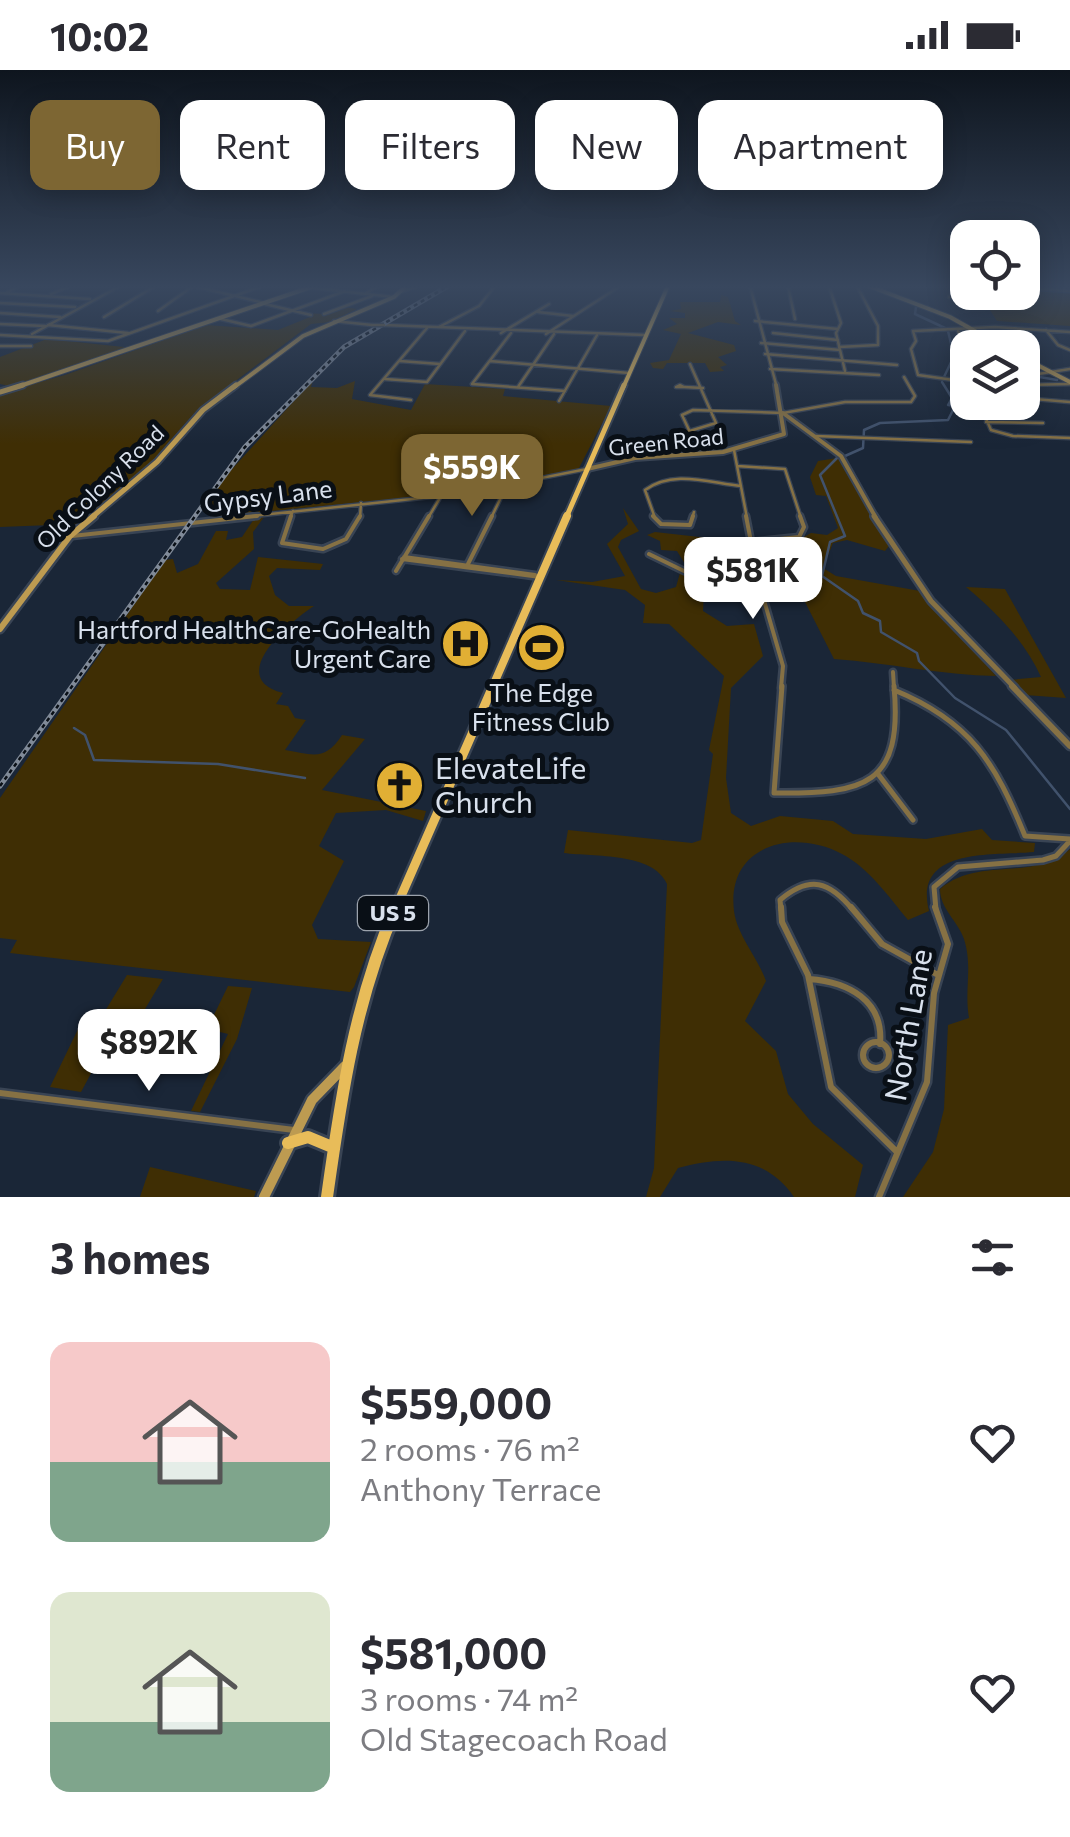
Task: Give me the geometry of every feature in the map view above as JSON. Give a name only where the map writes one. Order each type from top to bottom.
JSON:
[{"type":"main road","points":[[0,392],[162,339]]},
{"type":"main road","name":"Old Colony Road","points":[[0,629],[4,616],[70,536],[157,462],[203,410],[299,339]]},
{"type":"main road","name":"US 5","points":[[327,1197],[345,1066],[377,950],[643,339]]},
{"type":"main road","points":[[1040,367],[1070,383]]},
{"type":"main road","points":[[264,1197],[291,1136],[318,1090],[345,1066]]},
{"type":"main road","points":[[291,1136],[314,1137],[332,1147]]},
{"type":"street","points":[[62,339],[106,342],[117,339]]},
{"type":"street","points":[[410,400],[370,396],[418,339]]},
{"type":"street","points":[[384,379],[427,382],[459,339]]},
{"type":"street","points":[[508,339],[472,384],[565,392]]},
{"type":"street","points":[[518,388],[551,339]]},
{"type":"street","points":[[559,401],[595,339]]},
{"type":"street","points":[[760,339],[783,412],[844,460],[886,537],[951,626],[1070,746]]},
{"type":"street","points":[[825,339],[838,340],[845,371]]},
{"type":"street","points":[[761,343],[839,348],[878,345],[878,339]]},
{"type":"street","points":[[915,339],[911,349],[920,377],[950,380]]},
{"type":"street","points":[[0,348],[30,346]]},
{"type":"street","points":[[765,354],[897,365]]},
{"type":"street","points":[[400,361],[440,364]]},
{"type":"street","points":[[490,361],[629,373]]},
{"type":"street","points":[[690,364],[703,388],[708,410],[716,423],[704,430],[686,431],[683,412],[708,410],[783,412],[852,402],[911,402],[915,396],[904,377]]},
{"type":"street","points":[[770,369],[879,375]]},
{"type":"street","points":[[1040,374],[1070,369]]},
{"type":"street","points":[[1040,384],[1070,383]]},
{"type":"street","points":[[684,387],[703,388]]},
{"type":"street","points":[[1040,400],[1070,402]]},
{"type":"street","name":"Green Road","points":[[588,469],[634,458],[734,450],[784,434],[783,412]]},
{"type":"street","points":[[986,422],[1044,423]]},
{"type":"street","points":[[986,422],[991,430],[1007,436],[1070,438]]},
{"type":"street","points":[[816,436],[972,442]]},
{"type":"street","points":[[734,450],[759,583],[783,666],[774,793],[834,792],[878,774],[894,750],[892,672]]},
{"type":"street","points":[[737,466],[785,469],[804,528],[800,538],[791,541],[751,542]]},
{"type":"street","name":"Gypsy Lane","points":[[70,536],[441,496],[588,469]]},
{"type":"street","points":[[694,512],[690,525],[661,524],[652,516],[645,490],[657,481],[674,479],[741,486]]},
{"type":"street","points":[[467,567],[507,485]]},
{"type":"street","points":[[396,571],[441,496]]},
{"type":"street","points":[[293,511],[282,543],[324,550],[346,540],[360,515],[360,503]]},
{"type":"street","points":[[650,554],[666,566],[725,581],[759,583]]},
{"type":"street","points":[[403,558],[540,577]]},
{"type":"street","points":[[894,690],[951,718],[980,745],[1003,778],[1025,836],[1070,840]]},
{"type":"street","points":[[878,774],[913,820]]},
{"type":"street","name":"North Lane","points":[[879,1197],[896,1152],[915,1119],[926,1082],[938,975],[948,944],[932,903],[934,887],[942,875],[958,868],[1056,856],[1070,840]]},
{"type":"street","points":[[896,1152],[830,1087],[823,1069],[809,979],[778,909],[787,892],[813,883],[840,891],[881,943],[938,975]]},
{"type":"street","points":[[809,979],[829,979],[861,993],[878,1018],[880,1044],[890,1057],[883,1068],[872,1066],[863,1052],[866,1044],[880,1044]]},
{"type":"street","points":[[0,1094],[291,1136]]},
{"type":"shaded area","points":[[47,339],[134,349],[14,387],[0,384],[0,357]]},
{"type":"shaded area","points":[[168,339],[292,339],[197,410],[146,468],[77,524],[0,527],[0,393]]},
{"type":"shaded area","points":[[679,339],[709,339],[734,345],[736,351],[718,357],[727,365],[720,367],[724,371],[710,372],[705,363],[667,363],[663,369],[653,368],[650,363],[669,360]]},
{"type":"shaded area","points":[[313,380],[311,387],[337,388],[355,381],[352,399],[411,410],[425,384],[505,389],[503,396],[611,406],[578,470],[442,494],[212,517],[213,512],[203,512],[223,479]]},
{"type":"shaded area","points":[[834,452],[889,546],[885,551],[847,540],[833,543],[823,568],[836,576],[920,591],[996,676],[834,659],[804,600],[788,546],[811,533],[827,535],[838,528],[826,496],[816,495],[810,477],[818,461],[837,458]]},
{"type":"shaded area","points":[[623,508],[639,531],[621,540],[618,547],[641,589],[656,593],[676,587],[680,573],[691,577],[704,592],[703,611],[727,626],[754,624],[763,656],[731,688],[726,778],[731,813],[751,826],[780,816],[833,821],[853,834],[926,839],[982,829],[992,840],[1035,843],[1034,852],[978,856],[944,865],[933,875],[927,890],[929,911],[908,920],[861,867],[823,846],[784,843],[767,848],[752,857],[741,871],[734,889],[736,920],[766,981],[745,1021],[776,1051],[788,1094],[813,1124],[863,1165],[855,1197],[794,1197],[770,1173],[742,1162],[727,1161],[678,1168],[660,1197],[646,1197],[654,1168],[667,884],[660,874],[636,861],[564,853],[568,830],[692,843],[701,840],[713,754],[709,750],[724,676],[669,624],[643,623],[645,605],[625,590],[556,580],[592,582],[625,576],[607,544],[628,524]]},
{"type":"shaded area","points":[[264,517],[253,532],[254,549],[216,583],[220,589],[250,590],[258,557],[323,564],[320,570],[277,568],[269,576],[275,595],[289,606],[314,606],[278,636],[261,663],[260,675],[266,686],[283,693],[276,704],[288,706],[295,718],[306,720],[285,750],[318,754],[330,749],[342,735],[365,739],[322,790],[426,811],[423,821],[386,810],[336,813],[319,846],[344,861],[312,925],[318,939],[371,942],[354,987],[350,992],[10,953],[17,940],[0,938],[0,798],[165,560],[173,559],[177,573],[198,564],[216,531],[228,531],[226,540],[242,537],[254,519]]},
{"type":"shaded area","points":[[655,532],[717,539],[728,556],[725,560],[698,555],[693,565],[685,564],[677,551],[661,550],[660,541],[647,535]]},
{"type":"shaded area","points":[[966,587],[1005,589],[1066,698],[1025,695],[1009,680],[1041,677],[1009,628]]},
{"type":"shaded area","points":[[1070,849],[1070,1197],[903,1197],[933,1152],[944,1109],[948,1025],[969,1018],[967,950],[940,889],[971,873],[1040,865]]},
{"type":"shaded area","points":[[127,975],[163,979],[139,1019],[115,1029],[81,1092],[50,1087],[81,1023],[102,1016]]},
{"type":"shaded area","points":[[228,986],[252,988],[237,1039],[200,1112],[191,1111],[228,1034],[216,1031],[218,1025],[212,1019]]},
{"type":"shaded area","points":[[150,1167],[256,1191],[254,1197],[140,1197]]},
{"type":"waterway","points":[[944,377],[954,356],[950,339]]},
{"type":"waterway","points":[[1040,377],[1057,380]]},
{"type":"waterway","points":[[845,456],[863,448],[864,430],[880,423],[948,420],[955,406],[948,405],[952,398],[942,382]]},
{"type":"waterway","points":[[838,457],[820,475],[845,536],[830,542],[822,576],[858,601],[863,613],[880,621],[881,632],[917,653],[919,661],[955,698],[1006,730],[1070,809]]},
{"type":"waterway","points":[[74,728],[85,735],[94,760],[218,764],[305,778]]},
{"type":"railway","points":[[0,786],[245,447],[344,347],[358,339]]},
{"type":"place","name":"Hartford HealthCare-GoHealth Urgent Care","points":[[466,644]]},
{"type":"place","name":"The Edge Fitness Club","points":[[541,647]]},
{"type":"place","name":"ElevateLife Church","points":[[400,786]]}]
